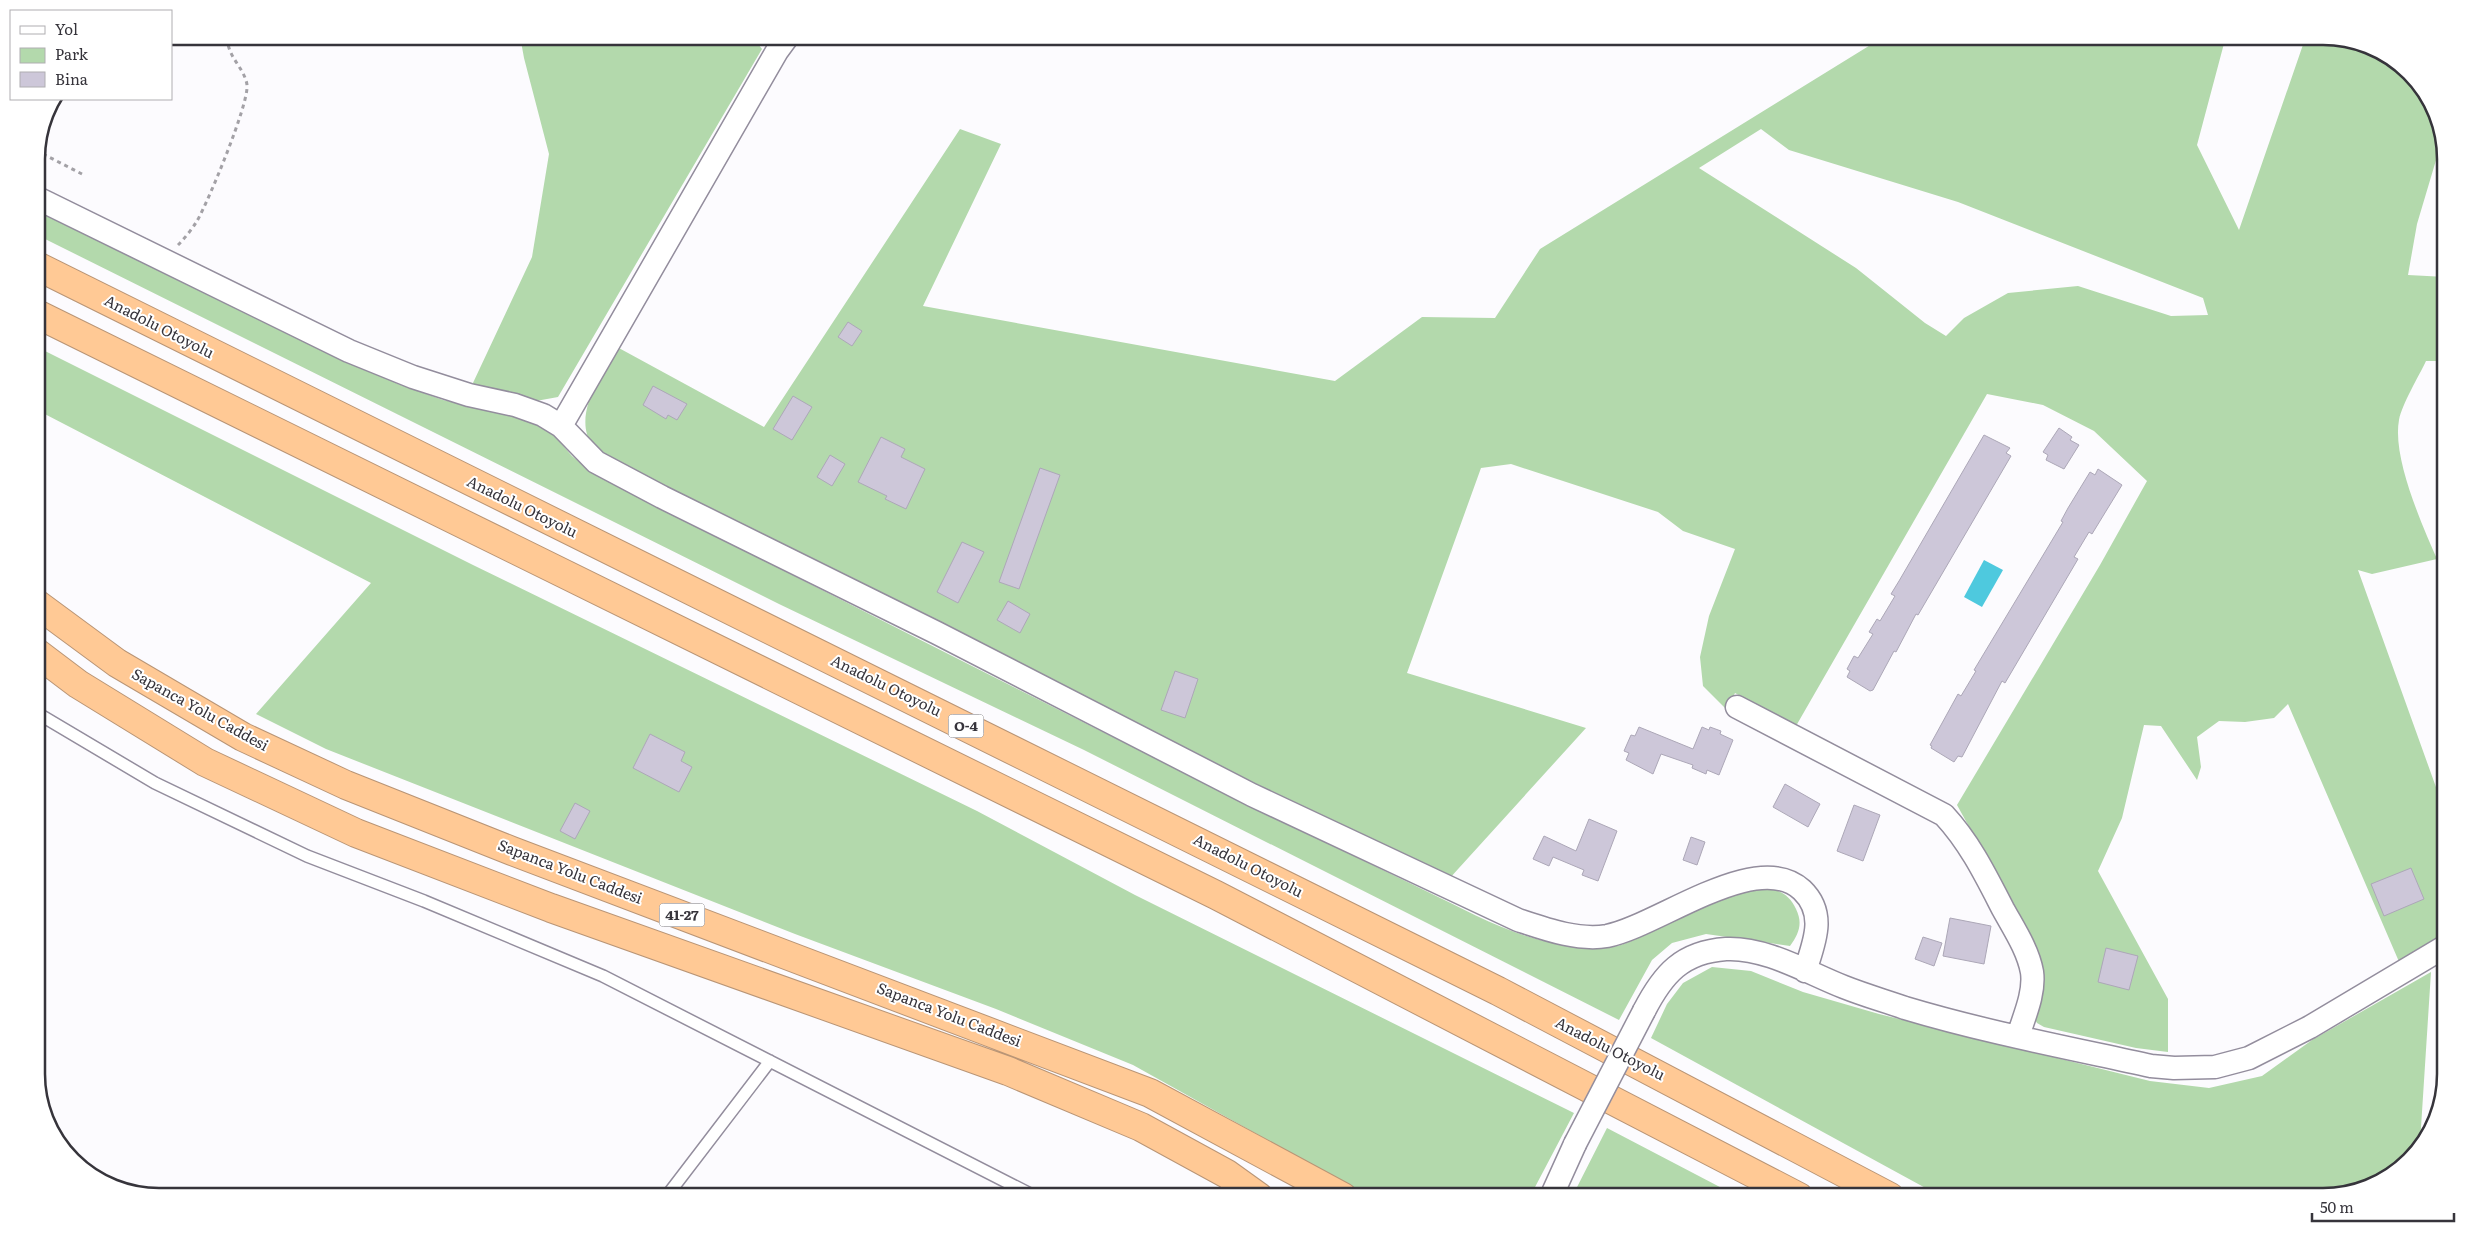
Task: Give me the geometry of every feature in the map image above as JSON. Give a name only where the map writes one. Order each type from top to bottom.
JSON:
[{"type":"highway","name":"Anadolu Otoyolu","points":[[45,270],[1472,978],[1873,1188]]},
{"type":"highway","points":[[45,318],[1216,895],[1782,1188]]},
{"type":"highway","name":"Sapanca Yolu Caddesi","points":[[45,611],[117,663],[243,738],[346,785],[512,851],[1150,1093],[1326,1188]]},
{"type":"highway","name":"Sapanca Yolu Caddesi","points":[[45,660],[78,684],[205,762],[356,833],[551,908],[1025,1078],[1141,1127],[1227,1174],[1246,1188]]},
{"type":"street","points":[[561,426],[781,45]]},
{"type":"street","points":[[45,202],[349,351],[460,392],[515,404],[543,415],[561,426],[596,462],[937,633],[1252,795],[1518,920],[1573,935],[1605,936],[1636,927],[1735,882],[1769,877],[1789,882],[1800,889],[1816,910],[1818,930],[1805,971]]},
{"type":"street","points":[[1737,707],[1944,815],[1958,830],[1972,851],[2023,945],[2032,973],[2031,990],[2018,1036]]},
{"type":"street","points":[[1555,1188],[1575,1144],[1654,991],[1666,975],[1697,954],[1728,949],[1743,950],[1760,954],[1845,988],[1906,1008],[2151,1066],[2194,1068],[2233,1064],[2269,1049],[2437,951]]},
{"type":"lane","points":[[45,719],[155,783],[289,847],[602,976],[1018,1188]]},
{"type":"lane","points":[[673,1188],[770,1061]]},
{"type":"path","points":[[164,261],[197,221],[242,110],[247,92],[247,82],[229,45]]},
{"type":"path","points":[[45,155],[82,174]]},
{"type":"green space","points":[[522,45],[759,45],[762,49],[558,397],[536,401],[472,385],[532,257],[549,154]]},
{"type":"green space","points":[[1870,45],[2224,45],[2197,145],[2239,230],[2303,45],[2338,46],[2359,51],[2386,64],[2398,73],[2418,96],[2425,109],[2435,137],[2437,152],[2417,224],[2408,275],[2437,277],[2437,361],[2426,361],[2403,406],[2399,420],[2398,435],[2400,453],[2410,491],[2437,559],[2372,574],[2358,570],[2437,790],[2437,941],[2400,964],[2288,704],[2274,718],[2245,722],[2219,721],[2197,737],[2201,767],[2197,780],[2161,726],[2144,725],[2122,818],[2098,871],[2168,999],[2168,1052],[2136,1048],[2044,1027],[2037,1023],[2034,1018],[2030,937],[1957,805],[2100,565],[2147,481],[2094,431],[2043,405],[1987,394],[1796,726],[1735,693],[1727,710],[1703,686],[1700,657],[1709,616],[1735,549],[1683,531],[1658,512],[1511,464],[1481,468],[1407,673],[1586,728],[1449,879],[1359,839],[625,469],[596,449],[587,434],[585,422],[591,395],[617,347],[764,427],[960,129],[1001,144],[923,306],[1335,381],[1422,317],[1495,318],[1540,249]],"holes":[[[1761,129],[1789,150],[1958,202],[2203,298],[2208,315],[2171,316],[2078,286],[2008,293],[1964,318],[1946,336],[1925,323],[1856,268],[1699,168]]]},
{"type":"green space","points":[[45,214],[398,384],[443,400],[526,418],[553,434],[572,456],[597,476],[1221,791],[1506,929],[1547,942],[1568,945],[1617,946],[1635,940],[1711,902],[1738,892],[1763,888],[1782,893],[1796,909],[1800,924],[1798,933],[1790,946],[1706,934],[1672,943],[1652,960],[1619,1020],[1084,750],[779,604],[45,239]]},
{"type":"green space","points":[[45,351],[473,565],[977,811],[1135,895],[1574,1113],[1535,1188],[1354,1188],[1133,1065],[996,1009],[795,934],[326,749],[256,714],[371,583],[45,414]]},
{"type":"green space","points":[[1712,967],[1751,971],[1803,992],[1879,1014],[2150,1081],[2209,1088],[2262,1076],[2312,1040],[2431,972],[2421,1132],[2404,1155],[2380,1173],[2352,1184],[2338,1187],[1926,1188],[1651,1038],[1667,1004],[1683,983]]},
{"type":"green space","points":[[1607,1128],[1722,1188],[1577,1188]]},
{"type":"water","points":[[1984,560],[2003,570],[1982,607],[1964,597]]},
{"type":"building","points":[[848,322],[862,331],[852,346],[838,337]]},
{"type":"building","points":[[653,386],[687,404],[677,420],[668,415],[666,419],[643,405]]},
{"type":"building","points":[[793,396],[812,407],[792,440],[773,429]]},
{"type":"building","points":[[2059,428],[2072,437],[2070,440],[2079,445],[2064,469],[2046,460],[2048,455],[2043,452]]},
{"type":"building","points":[[1984,435],[2010,448],[2006,453],[2011,456],[1918,615],[1916,614],[1896,652],[1894,651],[1873,690],[1870,691],[1847,677],[1850,671],[1847,669],[1854,656],[1858,658],[1873,634],[1869,632],[1877,619],[1880,621],[1895,596],[1891,594]]},
{"type":"building","points":[[881,437],[905,449],[901,457],[925,469],[906,509],[885,499],[887,496],[858,482]]},
{"type":"building","points":[[830,455],[845,464],[832,486],[817,477]]},
{"type":"building","points":[[1040,468],[1060,475],[1019,589],[999,582]]},
{"type":"building","points":[[2098,469],[2122,485],[2092,534],[2089,532],[2074,557],[2078,559],[2005,683],[2002,681],[1962,757],[1958,756],[1954,762],[1931,748],[1932,746],[1930,745],[1958,694],[1961,696],[1976,671],[1974,670],[2063,522],[2061,521],[2068,508],[2090,472],[2095,475]]},
{"type":"building","points":[[962,542],[984,552],[958,603],[937,592]]},
{"type":"building","points":[[1008,601],[1030,614],[1020,633],[997,620]]},
{"type":"building","points":[[1175,671],[1198,679],[1185,718],[1161,710]]},
{"type":"building","points":[[1639,727],[1693,749],[1702,727],[1709,730],[1710,727],[1721,731],[1720,734],[1733,740],[1719,775],[1707,770],[1706,774],[1692,768],[1693,765],[1661,754],[1653,774],[1626,760],[1629,753],[1624,751],[1631,735],[1635,736]]},
{"type":"building","points":[[650,734],[685,752],[681,761],[692,767],[679,792],[633,768]]},
{"type":"building","points":[[1785,784],[1820,804],[1808,827],[1773,807]]},
{"type":"building","points":[[575,803],[590,811],[575,839],[560,831]]},
{"type":"building","points":[[1854,805],[1880,815],[1863,861],[1837,851]]},
{"type":"building","points":[[1589,819],[1617,831],[1598,881],[1582,875],[1584,870],[1553,857],[1549,866],[1533,859],[1544,836],[1576,851]]},
{"type":"building","points":[[1691,837],[1705,842],[1697,865],[1683,860]]},
{"type":"building","points":[[2411,868],[2424,899],[2384,916],[2371,884]]},
{"type":"building","points":[[1950,918],[1991,926],[1984,964],[1943,956]]},
{"type":"building","points":[[1923,937],[1942,943],[1934,966],[1915,959]]},
{"type":"building","points":[[2106,948],[2138,956],[2129,990],[2098,982]]}]
